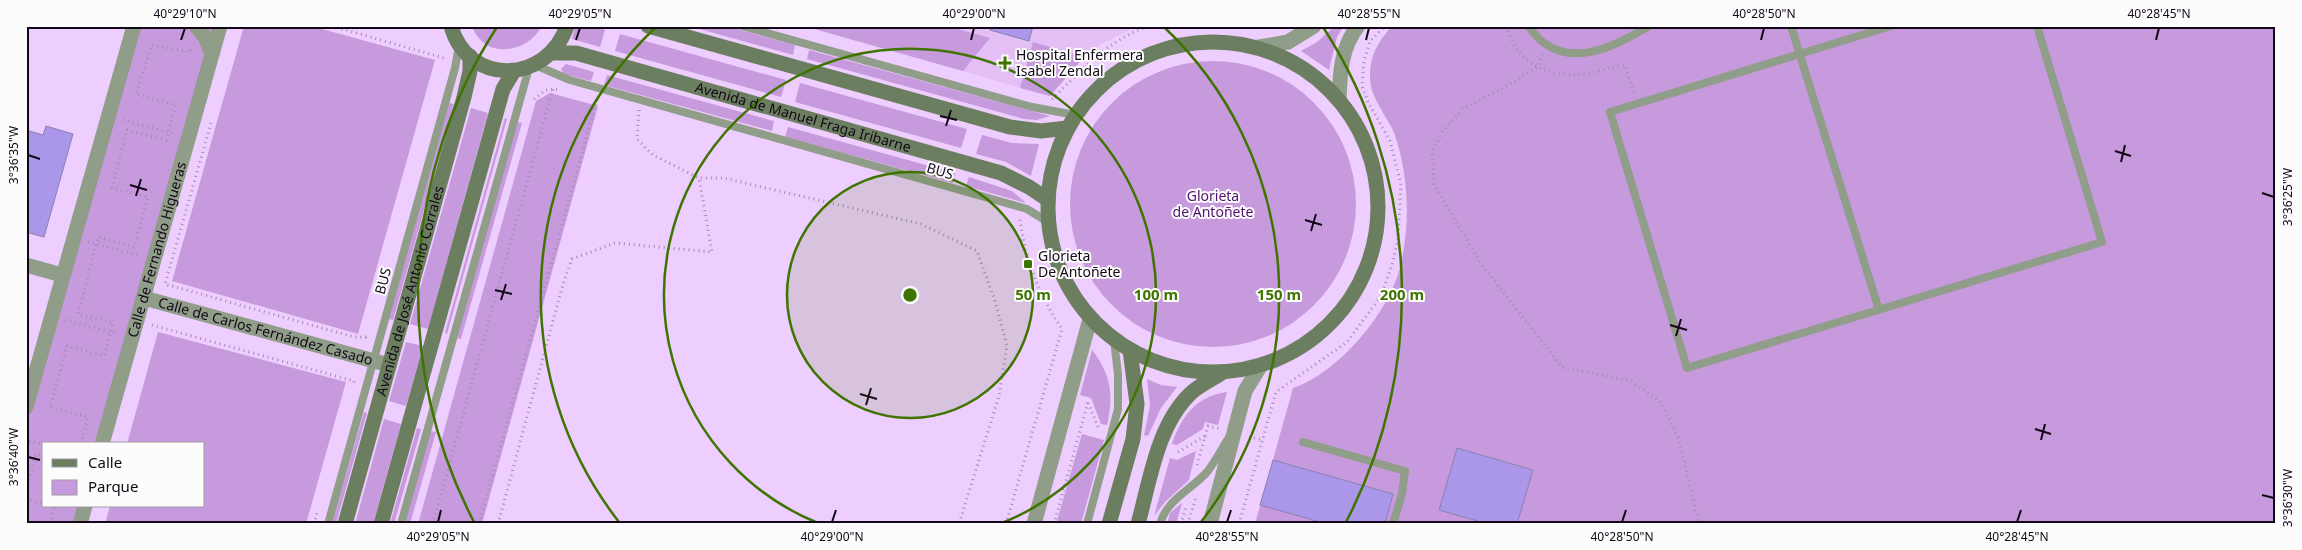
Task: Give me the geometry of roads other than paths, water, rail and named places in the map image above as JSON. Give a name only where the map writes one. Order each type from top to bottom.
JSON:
[{"type":"street","name":"Calle de Fernando Higueras","points":[[103,442],[220,26]]},
{"type":"street","points":[[440,26],[454,35],[470,56],[484,66],[514,71],[532,66],[552,53],[562,40],[567,26]]},
{"type":"street","points":[[648,26],[1010,127],[1041,131],[1067,128]]},
{"type":"street","points":[[1259,47],[1288,42],[1314,26]]},
{"type":"street","points":[[1339,100],[1340,67],[1350,36],[1358,26]]},
{"type":"street","points":[[197,27],[205,37],[212,54]]},
{"type":"street","points":[[26,407],[62,276],[135,28]]},
{"type":"street","points":[[1196,41],[1221,41],[1259,47],[1289,59],[1309,72],[1339,100],[1364,139],[1376,184],[1378,207],[1371,253],[1352,296],[1322,331],[1303,345],[1261,365],[1223,372],[1199,372],[1175,368],[1152,361],[1114,340],[1090,319],[1069,290],[1058,265],[1048,222],[1047,200],[1053,162],[1075,114],[1090,95],[1108,78],[1149,53],[1196,41]]},
{"type":"street","name":"Avenida de Manuel Fraga Iribarne","points":[[552,53],[576,52],[1001,173],[1029,187],[1047,200]]},
{"type":"street","name":"Avenida de José Antonio Corrales","points":[[345,524],[468,82],[470,56]]},
{"type":"street","points":[[382,524],[503,89],[514,71]]},
{"type":"street","points":[[26,265],[62,276]]},
{"type":"street","name":"Calle de Carlos Fernández Casado","points":[[144,298],[389,365]]},
{"type":"street","points":[[1034,524],[1090,319]]},
{"type":"street","points":[[1109,524],[1133,439],[1137,404],[1130,350]]},
{"type":"street","points":[[1210,524],[1233,443],[1233,433],[1245,391],[1261,365]]},
{"type":"street","points":[[1138,524],[1160,446],[1172,417],[1191,392],[1223,372]]},
{"type":"street","points":[[80,524],[84,508]]},
{"type":"lane","points":[[742,26],[1032,108],[1075,114]]},
{"type":"lane","points":[[1528,26],[1545,44],[1572,54],[1597,52],[1649,26]]},
{"type":"lane","points":[[1790,26],[1880,310]]},
{"type":"lane","points":[[1892,26],[1610,112],[1687,368],[2102,242],[2037,26]]},
{"type":"lane","name":"BUS","points":[[328,524],[455,68],[454,35]]},
{"type":"lane","name":"BUS","points":[[532,66],[570,80],[1027,208],[1048,222]]},
{"type":"lane","points":[[400,524],[532,66]]},
{"type":"lane","points":[[1087,524],[1118,409],[1118,374],[1114,340]]},
{"type":"lane","points":[[1160,524],[1162,516],[1173,501],[1208,470],[1233,433]]},
{"type":"lane","points":[[1304,442],[1405,471],[1402,494],[1393,524]]},
{"type":"place","name":"Hospital Enfermera Isabel Zendal","points":[[1005,63]]},
{"type":"place","name":"Glorieta De Antoñete","points":[[1028,264]]},
{"type":"park label","name":"Glorieta de Antoñete","points":[[1213,204]]}]
